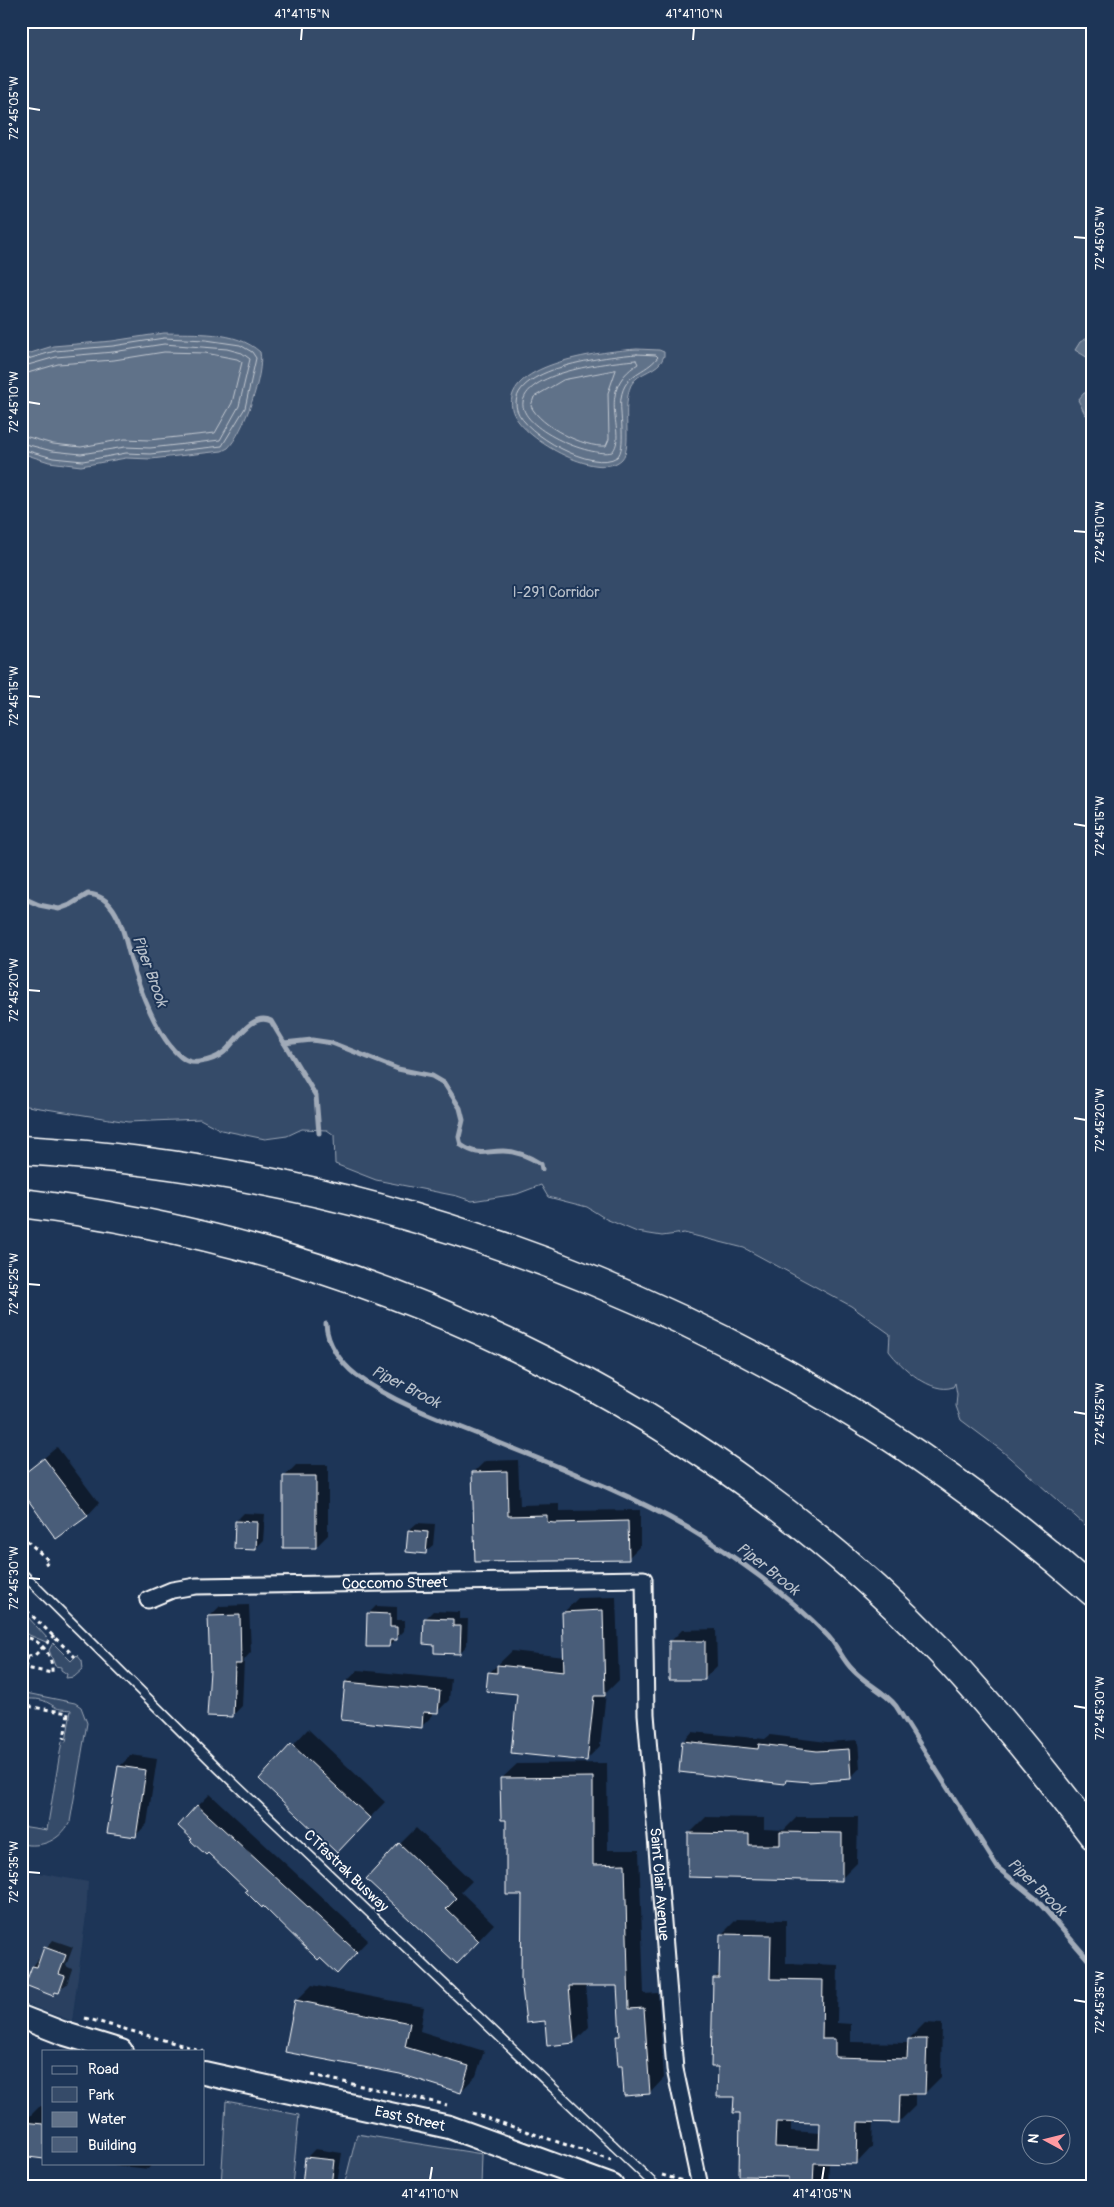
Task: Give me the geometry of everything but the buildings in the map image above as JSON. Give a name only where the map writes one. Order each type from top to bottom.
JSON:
[{"type":"highway","points":[[21,1150],[141,1159],[213,1170],[305,1189],[391,1210],[463,1232],[591,1279],[699,1328],[811,1388],[860,1418],[981,1501],[1093,1592]]},
{"type":"highway","points":[[21,1203],[107,1215],[194,1232],[333,1272],[464,1321],[542,1358],[623,1402],[676,1435],[760,1494],[868,1582],[939,1650],[994,1710],[1093,1835]]},
{"type":"main road","points":[[21,2017],[69,2035],[118,2050]]},
{"type":"main road","name":"East Street","points":[[205,2073],[448,2127],[612,2186]]},
{"type":"street","name":"Coccomo Street","points":[[148,1600],[172,1590],[196,1586],[644,1579]]},
{"type":"street","name":"Saint Clair Avenue","points":[[644,1579],[646,1714],[675,2069],[700,2186]]},
{"type":"lane","name":"CTfastrak Busway","points":[[21,1572],[219,1769],[656,2186]]},
{"type":"path","points":[[21,1535],[49,1561],[45,1564]]},
{"type":"path","points":[[21,1605],[75,1657]]},
{"type":"path","points":[[21,1616],[26,1610]]},
{"type":"path","points":[[21,1636],[36,1640],[44,1647],[50,1658],[52,1673],[23,1667],[28,1656]]},
{"type":"path","points":[[21,1651],[28,1656],[35,1655],[54,1636]]},
{"type":"path","points":[[21,1705],[68,1713],[64,1739]]},
{"type":"path","points":[[80,2016],[199,2050]]},
{"type":"shaded area","points":[[21,1870],[88,1882],[86,1915],[72,2021],[21,2002]]},
{"type":"green space","name":"I-291 Corridor","points":[[21,21],[1093,21],[1093,1528],[1085,1525],[1001,1450],[961,1420],[956,1406],[957,1394],[955,1383],[953,1387],[936,1387],[918,1378],[909,1372],[889,1351],[890,1334],[851,1306],[744,1248],[684,1233],[662,1236],[637,1232],[606,1219],[587,1207],[548,1197],[541,1185],[517,1194],[472,1201],[457,1196],[376,1180],[335,1164],[334,1135],[327,1130],[302,1129],[287,1136],[265,1139],[221,1130],[200,1119],[128,1122],[21,1105]]},
{"type":"green space","points":[[26,1615],[48,1639],[46,1642],[22,1632]]},
{"type":"green space","points":[[53,1643],[71,1661],[77,1655],[82,1661],[83,1669],[74,1677],[66,1678],[67,1674],[61,1670],[61,1667],[55,1666],[49,1650]]},
{"type":"green space","points":[[21,1692],[75,1703],[81,1707],[87,1723],[70,1822],[61,1834],[49,1842],[36,1845],[21,1844],[21,1826],[47,1830],[62,1741],[66,1742],[71,1710],[57,1708],[40,1700],[21,1699]]},
{"type":"green space","points":[[226,2101],[299,2115],[292,2186],[221,2186]]},
{"type":"green space","points":[[357,2134],[482,2154],[481,2186],[344,2186]]},
{"type":"water","points":[[164,333],[227,337],[250,345],[260,352],[261,362],[252,403],[240,430],[228,448],[222,451],[151,459],[126,458],[81,466],[49,462],[21,453],[21,356],[53,346],[112,341]]},
{"type":"water","points":[[1093,335],[1093,361],[1075,350],[1080,342]]},
{"type":"water","points":[[637,349],[659,350],[664,352],[664,356],[658,365],[638,377],[631,385],[627,404],[627,445],[625,453],[622,459],[611,465],[596,465],[579,461],[543,443],[528,432],[512,409],[513,393],[523,380],[539,370],[582,356]]},
{"type":"water","points":[[1093,392],[1093,421],[1085,414],[1078,400],[1084,393]]},
{"type":"waterway","name":"Piper Brook","points":[[21,897],[39,905],[59,909],[70,905],[88,894],[102,898],[108,903],[119,921],[150,1012],[173,1049],[185,1060],[196,1062],[215,1058],[224,1052],[244,1029],[257,1020],[271,1021],[316,1096],[319,1133]]},
{"type":"waterway","points":[[284,1043],[312,1040],[332,1043],[398,1069],[432,1076],[444,1083],[460,1108],[463,1120],[459,1137],[461,1145],[477,1152],[508,1151],[518,1153],[541,1164],[542,1169]]},
{"type":"waterway","name":"Piper Brook","points":[[326,1324],[329,1339],[340,1359],[356,1375],[369,1384],[429,1415],[556,1466],[663,1514],[724,1551],[795,1605],[830,1638],[853,1670],[896,1706],[998,1868],[1036,1899],[1093,1965]]}]
